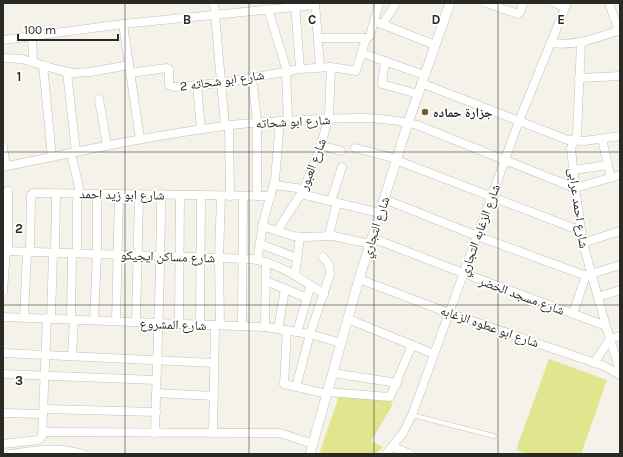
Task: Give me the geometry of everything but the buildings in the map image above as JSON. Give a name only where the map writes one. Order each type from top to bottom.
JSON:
[{"type":"street","points":[[214,3],[227,125],[230,196]]},
{"type":"street","points":[[379,3],[370,36],[366,38],[362,53],[561,138],[575,141],[620,136]]},
{"type":"street","points":[[383,24],[396,3]]},
{"type":"street","name":"شارع التجاري","points":[[310,454],[359,279],[408,123],[450,3]]},
{"type":"street","points":[[486,3],[518,14],[523,3]]},
{"type":"street","points":[[554,3],[566,5]]},
{"type":"street","points":[[552,43],[581,43],[620,31],[609,3]]},
{"type":"street","points":[[3,40],[123,24],[315,4],[320,67]]},
{"type":"street","points":[[295,5],[300,69]]},
{"type":"street","name":"شارع الزغابه التجاري","points":[[386,454],[403,433],[412,414],[505,160],[566,5]]},
{"type":"street","points":[[257,260],[262,226],[274,185],[284,121],[286,71],[268,9]]},
{"type":"street","points":[[374,21],[435,45]]},
{"type":"street","points":[[123,24],[140,139]]},
{"type":"street","points":[[32,36],[33,62]]},
{"type":"street","points":[[318,38],[366,38]]},
{"type":"street","name":"شارع احمد عرابى","points":[[581,43],[577,134],[571,148],[575,188],[581,232],[590,276],[620,367]]},
{"type":"street","name":"شارع ابو شحاته 2","points":[[3,58],[22,59],[67,72],[168,68],[170,87],[222,83],[286,71],[320,67],[356,71],[362,53]]},
{"type":"street","points":[[167,60],[168,68]]},
{"type":"street","points":[[385,62],[382,84],[418,94]]},
{"type":"street","points":[[43,65],[52,157]]},
{"type":"street","name":"شارع العبور","points":[[277,231],[302,192],[321,145],[329,119],[330,67]]},
{"type":"street","points":[[67,72],[74,153],[79,185],[74,253],[72,356]]},
{"type":"street","points":[[579,78],[620,76]]},
{"type":"street","points":[[252,77],[257,122],[257,196]]},
{"type":"street","points":[[197,85],[201,129]]},
{"type":"street","points":[[99,99],[107,146]]},
{"type":"street","name":"شارع ابو شحاته","points":[[5,167],[140,139],[227,125],[257,122],[372,118],[408,123],[575,188]]},
{"type":"street","points":[[602,139],[610,178]]},
{"type":"street","points":[[321,145],[341,151]]},
{"type":"street","points":[[3,147],[5,167]]},
{"type":"street","points":[[355,148],[397,159],[491,198],[581,232]]},
{"type":"street","points":[[574,170],[608,165]]},
{"type":"street","points":[[329,235],[334,202],[342,167]]},
{"type":"street","points":[[575,188],[620,175]]},
{"type":"street","points":[[274,185],[380,213]]},
{"type":"street","points":[[3,292],[8,191]]},
{"type":"street","name":"شارع ابو زيد احمد","points":[[28,252],[32,194],[34,193],[271,196]]},
{"type":"street","points":[[3,444],[38,440],[42,437],[45,354],[54,253],[56,193]]},
{"type":"street","points":[[94,320],[97,254],[97,194]]},
{"type":"street","points":[[116,322],[119,194]]},
{"type":"street","points":[[136,322],[139,194]]},
{"type":"street","points":[[155,433],[161,256],[161,194]]},
{"type":"street","points":[[179,324],[180,195]]},
{"type":"street","points":[[200,325],[201,195]]},
{"type":"street","points":[[213,433],[214,363],[217,325],[221,196]]},
{"type":"street","points":[[242,326],[243,196]]},
{"type":"street","points":[[384,199],[478,236],[590,276],[620,265]]},
{"type":"street","name":"شارع مسجد الخضر","points":[[262,226],[300,237],[329,235],[371,241],[463,273],[606,326]]},
{"type":"street","points":[[583,243],[620,232]]},
{"type":"street","points":[[295,274],[300,237]]},
{"type":"street","points":[[260,244],[297,258]]},
{"type":"street","name":"شارع مساكن ايجيكو","points":[[6,251],[243,258],[266,262],[295,274],[324,294]]},
{"type":"street","points":[[24,318],[28,252]]},
{"type":"street","points":[[296,387],[310,334],[324,294],[330,271],[329,264],[323,257]]},
{"type":"street","points":[[265,327],[266,262]]},
{"type":"street","points":[[573,314],[590,276]]},
{"type":"street","name":"شارع ابو عطوه الزغابه","points":[[359,279],[449,313],[604,366],[620,375]]},
{"type":"street","points":[[266,281],[307,298]]},
{"type":"street","points":[[297,332],[311,285]]},
{"type":"street","points":[[285,289],[282,329],[284,382],[286,385],[327,393],[389,397],[392,396],[412,345]]},
{"type":"street","points":[[598,297],[620,290]]},
{"type":"street","name":"شارع المشروع","points":[[3,317],[265,327],[310,334],[341,343]]},
{"type":"street","points":[[348,319],[434,354]]},
{"type":"street","points":[[594,363],[610,339],[620,336]]},
{"type":"street","points":[[3,353],[214,363]]},
{"type":"street","points":[[333,373],[397,383]]},
{"type":"street","points":[[3,374],[156,380]]},
{"type":"street","points":[[156,393],[214,396]]},
{"type":"street","points":[[3,413],[44,411],[156,412]]},
{"type":"street","points":[[43,432],[280,433],[313,444]]},
{"type":"street","points":[[393,447],[410,454]]},
{"type":"street","points":[[10,454],[58,448],[83,454]]},
{"type":"lane","points":[[412,414],[494,436]]},
{"type":"green space","points":[[549,359],[607,380],[581,454],[527,454],[516,450]]},
{"type":"green space","points":[[339,396],[391,401],[392,406],[371,441],[383,447],[376,454],[319,454]]},
{"type":"place","name":"جزارة حماده","points":[[425,112]]}]
